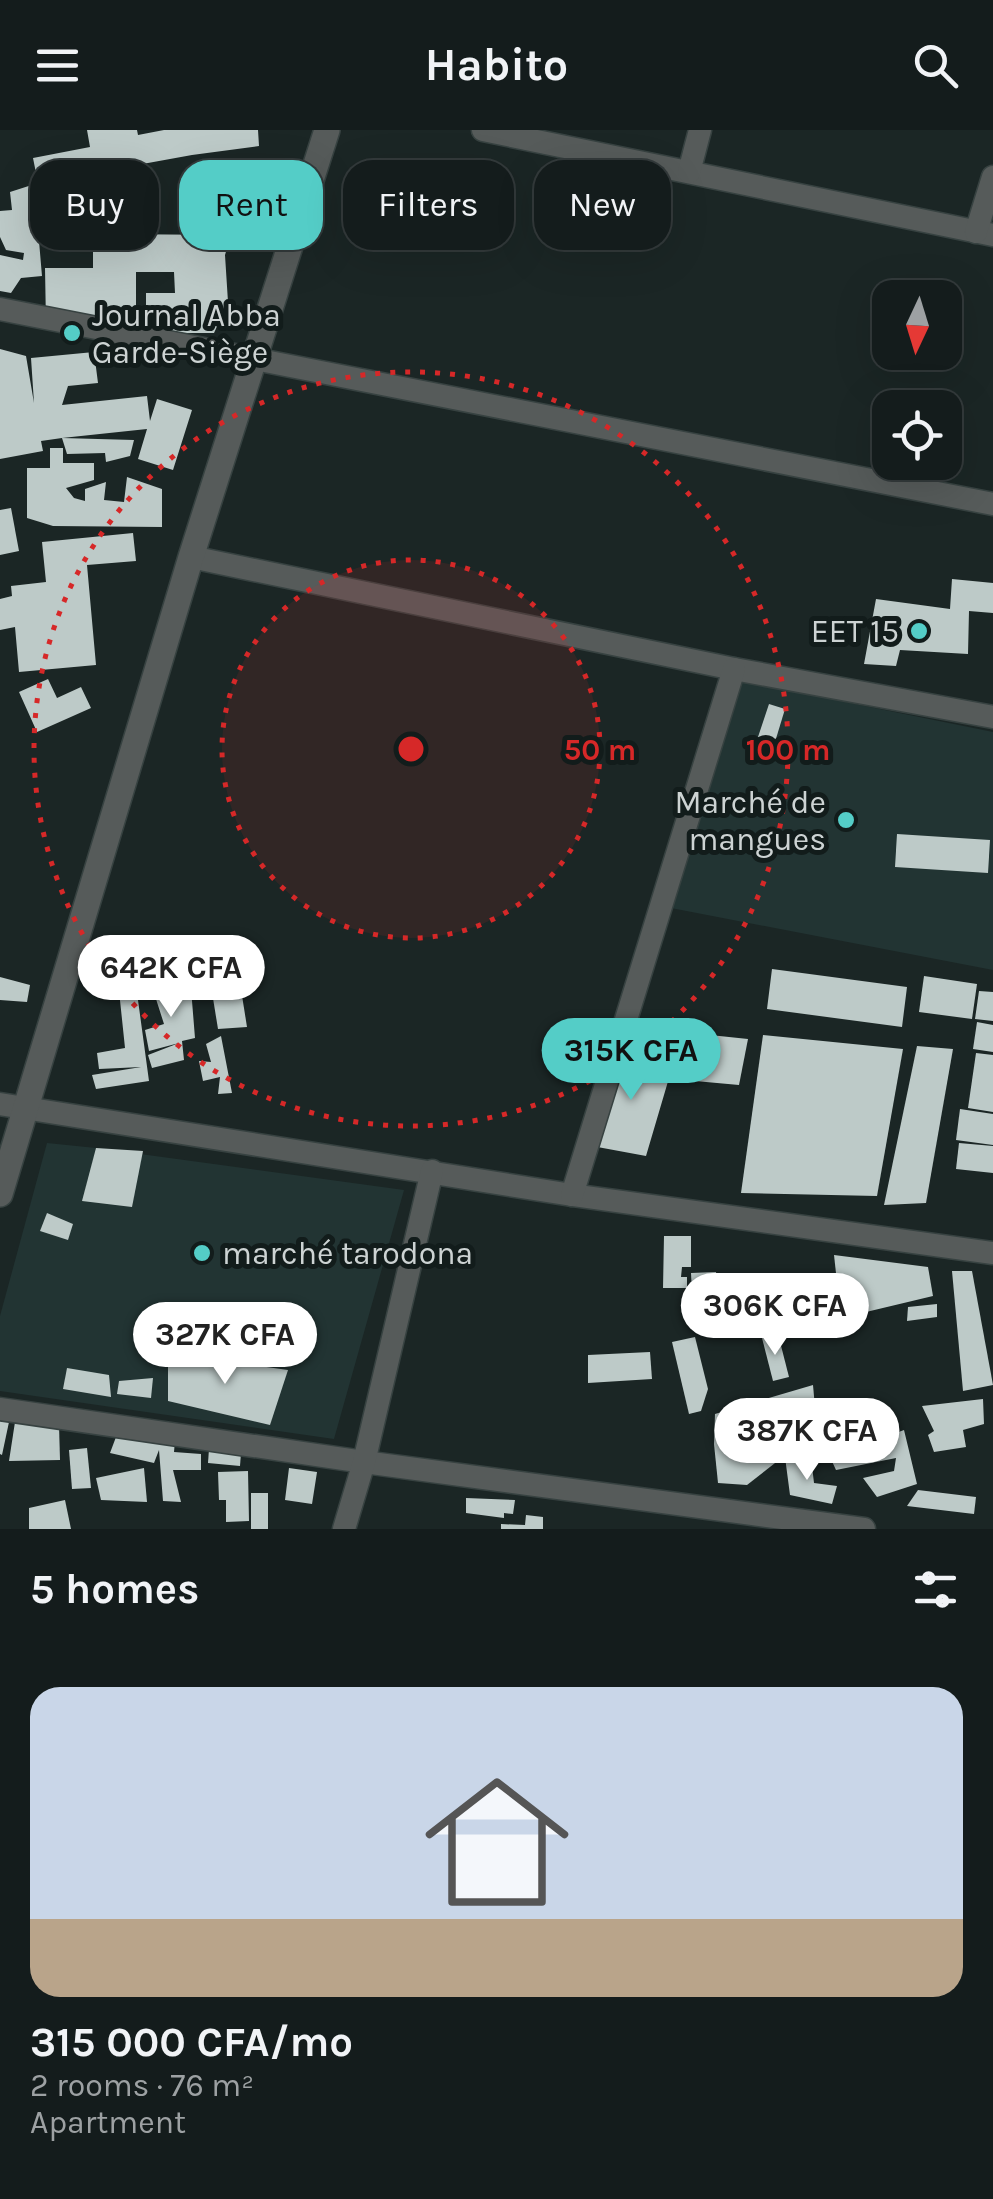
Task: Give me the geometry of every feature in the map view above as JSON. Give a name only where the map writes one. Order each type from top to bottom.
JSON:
[{"type":"street","points":[[0,1194],[191,558],[327,130]]},
{"type":"street","points":[[483,130],[984,233],[993,177]]},
{"type":"street","points":[[689,172],[700,130]]},
{"type":"street","points":[[0,309],[993,504]]},
{"type":"street","points":[[191,558],[993,718]]},
{"type":"street","points":[[572,1194],[734,669]]},
{"type":"street","points":[[0,1104],[572,1194],[993,1253]]},
{"type":"street","points":[[344,1529],[364,1462],[432,1171]]},
{"type":"street","points":[[0,1410],[364,1462],[696,1518],[864,1529]]},
{"type":"shaded area","name":"Marché de mangues","points":[[743,681],[993,732],[993,970],[671,908]]},
{"type":"shaded area","name":"marché tarodona","points":[[47,1143],[404,1190],[334,1439],[0,1391],[0,1316]]},
{"type":"building","points":[[87,130],[137,130],[138,135],[164,130],[258,130],[259,146],[159,161],[33,160],[90,147]]},
{"type":"building","points":[[30,186],[30,250],[40,250],[42,276],[21,278],[11,293],[0,291],[0,255],[23,260],[24,253],[6,250],[0,237],[0,211],[12,210],[10,192]]},
{"type":"building","points":[[159,234],[179,235],[179,250],[226,250],[228,302],[214,333],[146,333],[146,293],[175,293],[174,272],[136,272],[136,325],[46,324],[45,268],[93,268],[93,250],[159,250]]},
{"type":"building","points":[[0,349],[26,356],[34,403],[31,358],[94,352],[98,383],[68,386],[62,405],[147,396],[150,421],[157,399],[192,410],[173,470],[138,459],[147,429],[41,441],[43,451],[0,459]]},
{"type":"building","points":[[62,438],[134,440],[130,456],[106,462],[105,453],[67,454]]},
{"type":"building","points":[[50,448],[63,448],[63,463],[94,463],[94,480],[66,488],[74,498],[85,501],[85,489],[106,482],[104,500],[124,502],[127,477],[162,489],[162,527],[53,526],[27,518],[27,468],[50,468]]},
{"type":"building","points":[[11,508],[19,551],[0,555],[0,510]]},
{"type":"building","points":[[133,533],[136,561],[87,565],[96,665],[19,672],[15,627],[0,630],[0,599],[12,596],[11,586],[46,582],[42,542]]},
{"type":"building","name":"EET 15","points":[[952,579],[993,583],[993,613],[969,611],[968,654],[900,650],[896,666],[864,664],[876,599],[950,609]]},
{"type":"building","points":[[48,679],[57,698],[81,687],[91,708],[37,732],[19,692]]},
{"type":"building","points":[[769,704],[785,709],[775,742],[758,737]]},
{"type":"building","points":[[897,834],[990,840],[988,873],[895,867]]},
{"type":"building","points":[[772,969],[907,987],[902,1027],[767,1009]]},
{"type":"building","points":[[190,976],[195,1038],[182,1041],[184,1060],[152,1068],[148,1055],[179,1043],[149,1051],[145,1030],[164,1024],[149,977]]},
{"type":"building","points":[[924,976],[977,984],[972,1019],[919,1012]]},
{"type":"building","points":[[0,977],[30,985],[27,1002],[0,1000]]},
{"type":"building","points":[[135,978],[149,1081],[96,1089],[92,1075],[141,1067],[99,1069],[97,1053],[125,1048],[118,981]]},
{"type":"building","points":[[240,983],[247,1027],[218,1029],[212,992]]},
{"type":"building","points":[[979,991],[993,992],[993,1021],[975,1019]]},
{"type":"building","points":[[977,1022],[993,1025],[993,1052],[973,1049]]},
{"type":"building","points":[[629,1031],[647,1034],[639,1072],[669,1078],[646,1156],[592,1146]]},
{"type":"building","points":[[691,1033],[748,1039],[739,1085],[684,1080]]},
{"type":"building","points":[[763,1035],[903,1049],[877,1196],[741,1193]]},
{"type":"building","points":[[221,1036],[232,1093],[218,1094],[220,1077],[203,1081],[199,1061],[211,1062],[206,1044]]},
{"type":"building","points":[[917,1046],[953,1049],[926,1203],[884,1205]]},
{"type":"building","points":[[976,1053],[993,1055],[993,1112],[968,1108]]},
{"type":"building","points":[[960,1109],[993,1114],[993,1145],[956,1140]]},
{"type":"building","points":[[959,1143],[993,1146],[993,1173],[956,1169]]},
{"type":"building","points":[[96,1148],[143,1151],[132,1207],[82,1201]]},
{"type":"building","points":[[47,1213],[73,1224],[68,1240],[40,1231]]},
{"type":"building","points":[[664,1236],[691,1236],[691,1267],[682,1267],[681,1277],[687,1277],[687,1288],[663,1288]]},
{"type":"building","points":[[834,1255],[928,1267],[933,1296],[841,1318]]},
{"type":"building","points":[[952,1271],[972,1271],[993,1385],[963,1391]]},
{"type":"building","points":[[716,1272],[718,1290],[692,1292],[691,1273]]},
{"type":"building","points":[[766,1280],[773,1312],[757,1316],[749,1284]]},
{"type":"building","points":[[937,1304],[937,1317],[907,1321],[908,1307]]},
{"type":"building","points":[[778,1334],[789,1377],[773,1381],[762,1338]]},
{"type":"building","points":[[695,1337],[708,1389],[701,1411],[689,1414],[672,1342]]},
{"type":"building","points":[[650,1352],[652,1379],[588,1383],[588,1355]]},
{"type":"building","points":[[168,1353],[288,1370],[270,1425],[168,1401]]},
{"type":"building","points":[[67,1368],[109,1375],[111,1397],[63,1389]]},
{"type":"building","points":[[153,1378],[151,1398],[117,1394],[119,1381]]},
{"type":"building","points":[[813,1385],[817,1430],[747,1485],[718,1483],[715,1414]]},
{"type":"building","points":[[983,1399],[984,1424],[963,1430],[966,1447],[934,1452],[928,1435],[934,1431],[922,1406]]},
{"type":"building","points":[[0,1421],[9,1422],[2,1455],[0,1454]]},
{"type":"building","points":[[15,1422],[59,1425],[60,1460],[9,1461]]},
{"type":"building","points":[[119,1429],[175,1441],[174,1452],[201,1454],[201,1470],[173,1470],[181,1502],[163,1501],[159,1450],[154,1463],[110,1453]]},
{"type":"building","points":[[904,1430],[917,1484],[877,1497],[863,1478],[894,1471],[896,1458],[836,1470],[830,1457]]},
{"type":"building","points":[[87,1448],[91,1488],[72,1489],[69,1450]]},
{"type":"building","points":[[209,1449],[241,1453],[240,1466],[208,1463]]},
{"type":"building","points":[[785,1457],[812,1466],[814,1483],[837,1486],[832,1504],[790,1495]]},
{"type":"building","points":[[144,1468],[147,1502],[101,1500],[96,1478]]},
{"type":"building","points":[[289,1468],[317,1472],[312,1504],[285,1500]]},
{"type":"building","points":[[248,1471],[249,1521],[226,1522],[226,1500],[219,1500],[218,1472]]},
{"type":"building","points":[[918,1490],[976,1497],[974,1514],[907,1506]]},
{"type":"building","points":[[251,1493],[268,1493],[268,1529],[251,1529]]},
{"type":"building","points":[[466,1498],[515,1500],[513,1514],[504,1513],[504,1518],[466,1513]]},
{"type":"building","points":[[65,1500],[71,1529],[29,1529],[29,1508]]},
{"type":"building","points":[[526,1515],[543,1517],[543,1529],[501,1529],[501,1524],[525,1525]]},
{"type":"place","name":"Journal Abba Garde-Siège","points":[[72,333]]},
{"type":"place","name":"EET 15","points":[[919,631]]},
{"type":"place","name":"Marché de mangues","points":[[846,820]]},
{"type":"place","name":"marché tarodona","points":[[202,1253]]}]
